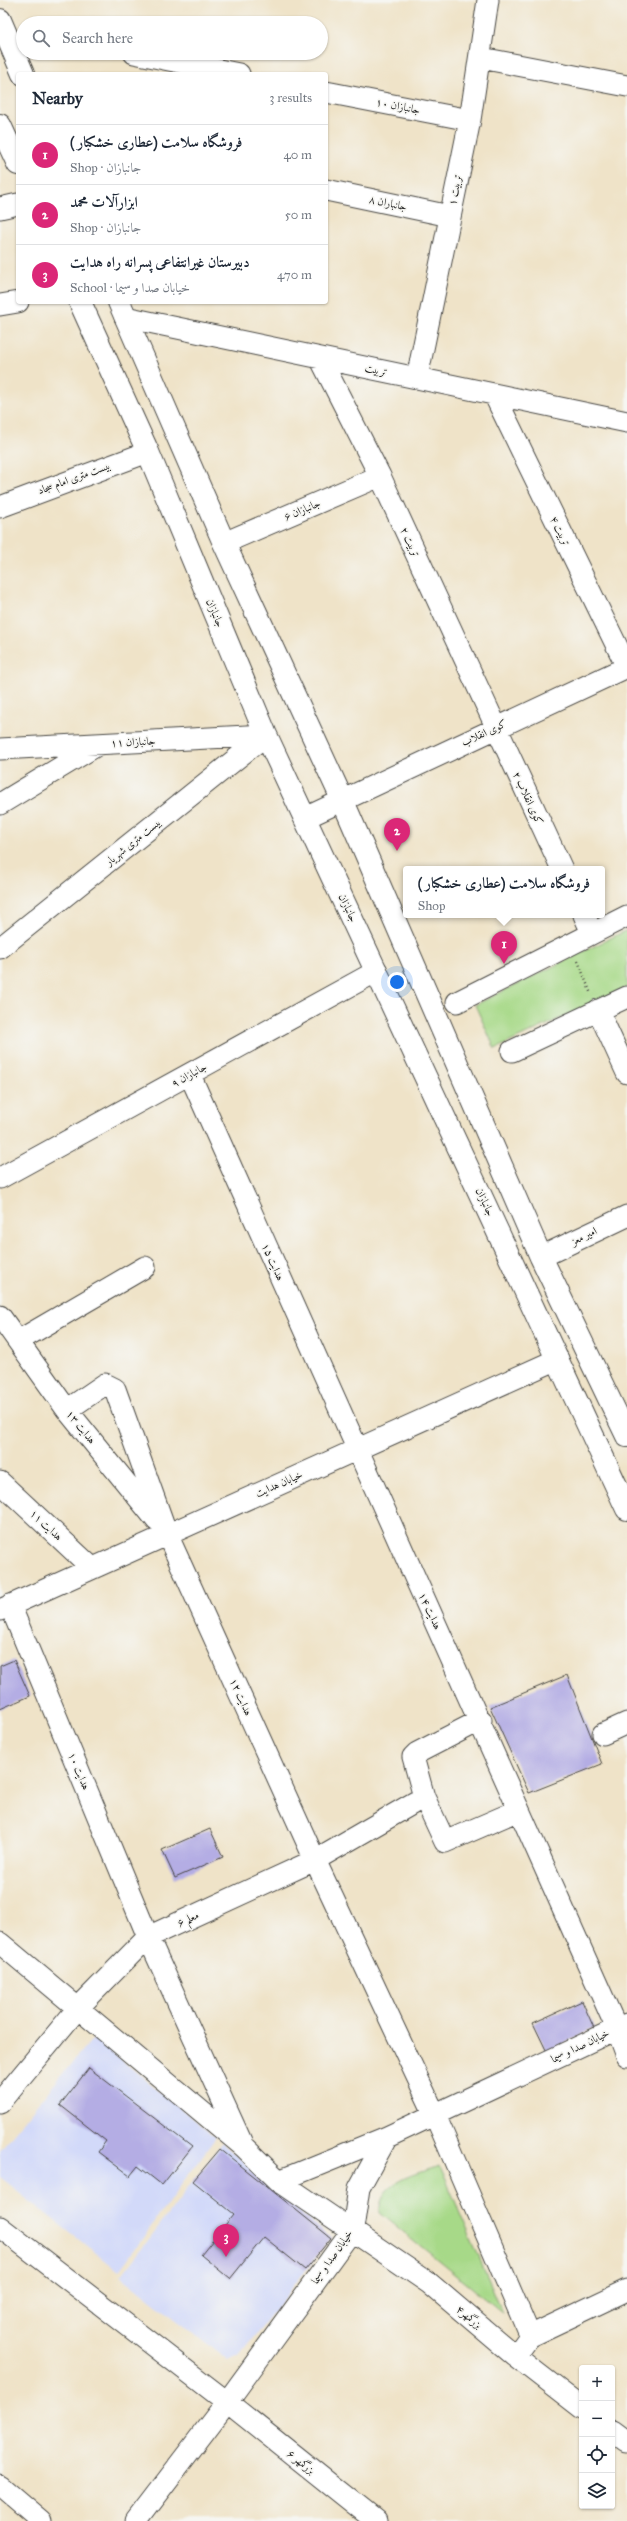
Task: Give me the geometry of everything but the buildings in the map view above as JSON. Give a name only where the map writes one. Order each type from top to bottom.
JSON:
[{"type":"main road","points":[[0,20],[16,58]]},
{"type":"main road","points":[[17,60],[22,72]]},
{"type":"main road","points":[[2,136],[16,160]]},
{"type":"main road","name":"جانبازان","points":[[81,304],[148,452],[266,735],[627,1509]]},
{"type":"main road","points":[[122,310],[224,544],[342,799],[541,1257],[627,1436]]},
{"type":"street","name":"تربیت ۱","points":[[417,378],[470,120],[481,58],[488,0]]},
{"type":"street","points":[[481,58],[627,86]]},
{"type":"street","points":[[169,60],[228,72]]},
{"type":"street","name":"جانبازان ۱۰","points":[[328,92],[470,120]]},
{"type":"street","name":"جانباران ۸","points":[[328,190],[450,216]]},
{"type":"street","points":[[0,208],[16,204]]},
{"type":"street","points":[[0,305],[16,302]]},
{"type":"street","name":"تربیت","points":[[122,310],[320,358],[627,422]]},
{"type":"street","name":"تربیت ۲","points":[[320,358],[380,476],[495,728]]},
{"type":"street","name":"تربیت ۴","points":[[494,394],[627,667]]},
{"type":"street","name":"بیست متری امام سجاد","points":[[0,507],[12,500],[148,452]]},
{"type":"street","name":"جانبازان ۶","points":[[224,544],[380,476]]},
{"type":"street","name":"کوی انقلاب","points":[[305,818],[342,799],[627,667]]},
{"type":"street","name":"کوی انقلاب ۲","points":[[495,728],[561,866]]},
{"type":"street","name":"جانبازان ۱۱","points":[[0,749],[266,735]]},
{"type":"street","name":"بیست متری شهریار","points":[[0,948],[266,735]]},
{"type":"street","points":[[0,804],[101,743]]},
{"type":"street","points":[[456,1002],[572,944],[588,924],[627,916]]},
{"type":"street","name":"جانبازان ۹","points":[[0,1178],[377,971]]},
{"type":"street","points":[[512,1051],[627,997]]},
{"type":"street","points":[[598,1010],[627,1073]]},
{"type":"street","name":"هدایت ۱۵","points":[[190,1075],[356,1450]]},
{"type":"street","name":"امیر معز","points":[[541,1257],[627,1216]]},
{"type":"street","points":[[18,1341],[145,1267]]},
{"type":"street","name":"هدایت ۱۳","points":[[0,1316],[67,1410],[167,1534]]},
{"type":"street","name":"خیابان هدایت","points":[[5,1608],[558,1359]]},
{"type":"street","points":[[67,1410],[105,1384],[115,1389],[167,1534]]},
{"type":"street","name":"هدایت ۱۴","points":[[356,1450],[480,1720],[519,1810],[622,2026],[627,2056]]},
{"type":"street","name":"هدایت ۱۱","points":[[0,1482],[92,1568]]},
{"type":"street","name":"هدایت ۱۲","points":[[167,1534],[315,1860],[435,2115],[530,2336]]},
{"type":"street","name":"هدایت ۱۰","points":[[5,1608],[148,1937],[244,2147]]},
{"type":"street","points":[[480,1720],[417,1753],[413,1757],[424,1797],[446,1842],[519,1810]]},
{"type":"street","points":[[603,1734],[627,1723]]},
{"type":"street","name":"معلم ۶","points":[[0,2102],[78,2008],[148,1937],[315,1860],[424,1797]]},
{"type":"street","name":"بزرگمهر۴","points":[[0,1944],[244,2147],[279,2181],[353,2229],[429,2283],[515,2356],[579,2406]]},
{"type":"street","name":"خیابان صدا و سیما","points":[[136,2521],[227,2402],[353,2229],[359,2188],[387,2137],[622,2026]]},
{"type":"street","points":[[279,2181],[387,2137]]},
{"type":"street","name":"بزرگمهر ۶","points":[[0,2227],[227,2402],[376,2521]]},
{"type":"street","points":[[515,2356],[530,2336],[627,2290]]},
{"type":"street","points":[[615,2433],[627,2442]]},
{"type":"street","points":[[0,2486],[41,2521]]},
{"type":"path","points":[[572,944],[598,1010]]},
{"type":"shaded area","points":[[93,2037],[216,2137],[119,2271],[0,2178],[0,2150]]},
{"type":"shaded area","points":[[222,2143],[331,2238],[239,2356],[228,2361],[121,2276]]},
{"type":"green space","points":[[627,930],[627,987],[495,1049],[475,1005]]},
{"type":"green space","points":[[440,2166],[503,2313],[380,2213],[381,2202],[385,2193],[391,2186],[400,2180]]},
{"type":"place","name":"ابزارآلات محمد","points":[[397,851]]},
{"type":"place","name":"فروشگاه سلامت (عطاری خشکبار )","points":[[504,964]]},
{"type":"place","name":"دبیرستان غیرانتفاعی پسرانه راه هدایت","points":[[226,2257]]}]
